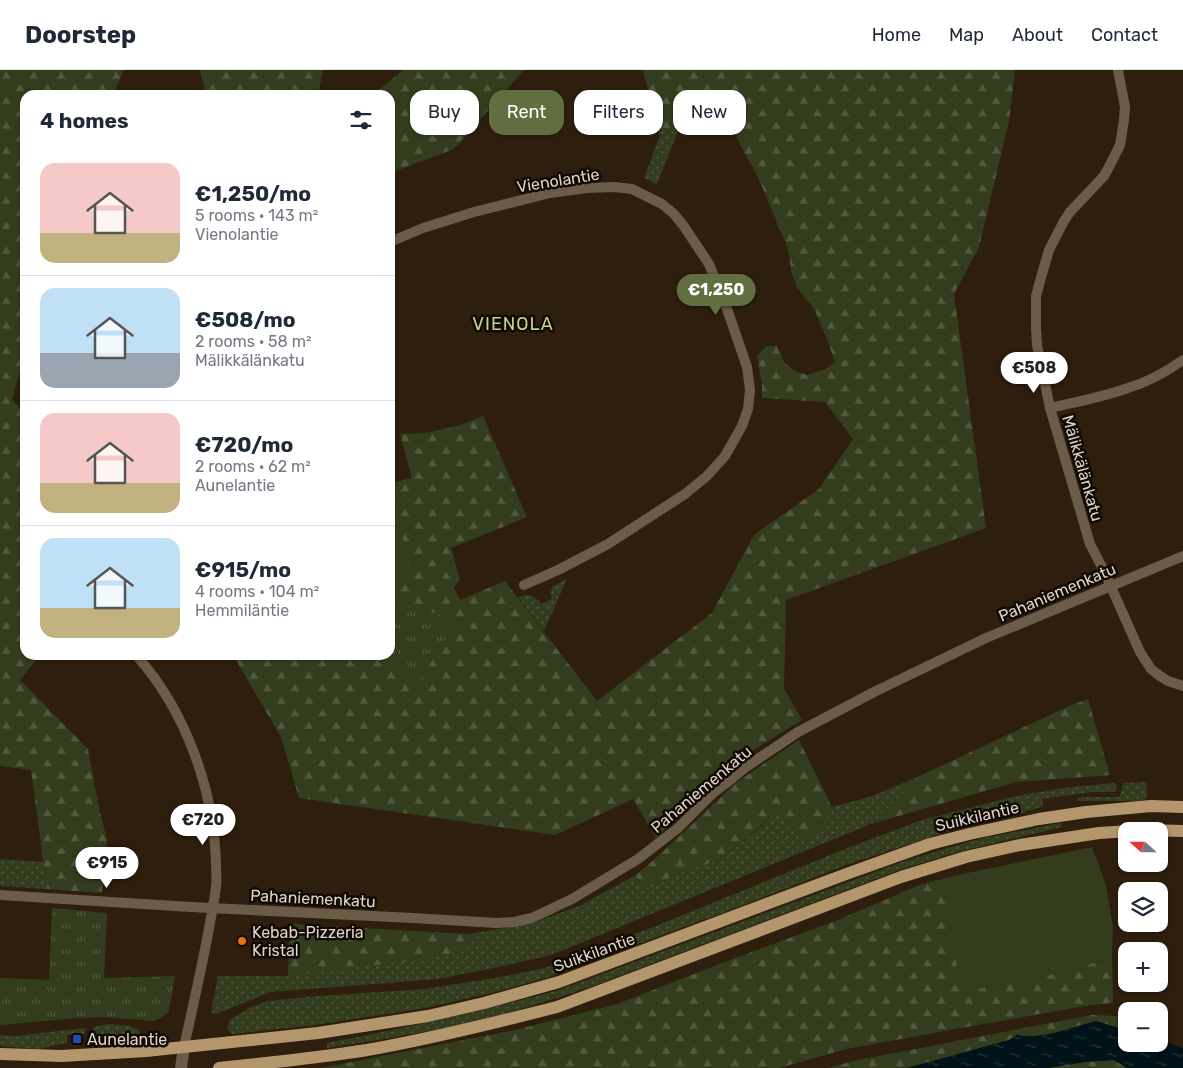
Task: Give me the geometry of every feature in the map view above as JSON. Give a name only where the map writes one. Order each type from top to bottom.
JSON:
[{"type":"main road","name":"Suikkilantie","points":[[0,1054],[62,1056],[146,1051],[268,1039],[428,1016],[559,982],[930,844],[1039,819],[1086,812],[1151,806],[1183,807]]},
{"type":"main road","points":[[219,1068],[368,1050],[556,1007],[901,877],[966,857],[1020,845],[1099,832],[1183,831]]},
{"type":"street","name":"Mälikkälänkatu","points":[[1118,70],[1124,107],[1124,125],[1120,145],[1104,176],[1070,212],[1050,250],[1036,296],[1036,327],[1050,408],[1090,544],[1140,652],[1151,668],[1160,676],[1183,686]]},
{"type":"street","name":"Vienolantie","points":[[395,240],[423,228],[474,212],[550,193],[587,188],[614,187],[632,189],[662,204],[683,225],[709,264],[724,301],[747,367],[750,390],[748,409],[742,426],[725,456],[707,476],[685,494],[608,544],[524,585]]},
{"type":"street","points":[[1050,408],[1130,388],[1163,373],[1183,360]]},
{"type":"street","name":"Pahaniemenkatu","points":[[0,895],[497,924],[532,918],[572,899],[638,859],[678,828],[729,781],[798,732],[876,691],[986,638],[1183,556]]},
{"type":"street","points":[[140,660],[163,690],[184,728],[202,776],[215,840],[216,886],[181,1068]]},
{"type":"green space","points":[[0,70],[124,70],[115,90],[20,90],[20,372],[12,400],[20,408],[20,660],[36,660],[20,680],[88,749],[107,839],[102,893],[47,889],[31,770],[0,766]]},
{"type":"green space","points":[[200,70],[323,70],[319,90],[205,90]]},
{"type":"green space","points":[[403,70],[524,70],[506,90],[489,90],[489,110],[479,121],[479,90],[410,90],[410,135],[466,135],[454,149],[395,171],[395,90],[379,90]]},
{"type":"green space","points":[[643,70],[1015,70],[1009,121],[979,247],[954,294],[986,528],[786,600],[784,688],[802,720],[739,759],[656,838],[633,799],[555,835],[299,798],[281,737],[236,660],[395,660],[395,482],[412,478],[400,434],[426,433],[461,425],[483,416],[527,517],[451,548],[460,580],[454,588],[460,600],[505,581],[597,701],[712,613],[754,535],[819,489],[853,439],[825,402],[762,398],[762,384],[757,356],[766,346],[777,346],[784,362],[793,370],[807,375],[826,369],[835,362],[814,309],[798,289],[792,275],[788,249],[758,177],[736,135],[746,135],[746,90],[673,90],[673,129],[663,128],[663,90],[648,90]]},
{"type":"green space","points":[[663,128],[673,129],[673,135],[677,135],[657,184],[644,178],[660,136],[663,135]]},
{"type":"green space","points":[[395,507],[397,507],[411,581],[395,584]]},
{"type":"green space","points":[[567,579],[544,631],[518,597],[531,596],[541,604],[552,599],[552,587]]},
{"type":"green space","points":[[398,604],[415,605],[444,617],[452,628],[420,680],[412,682],[402,672],[395,641],[395,610]]},
{"type":"green space","points":[[1088,699],[1110,775],[1016,782],[871,824],[901,795],[911,780]]},
{"type":"green space","points":[[799,740],[832,807],[821,833],[804,841],[780,816],[772,814],[763,824],[720,860],[678,873],[650,888],[640,885],[636,875],[737,782]]},
{"type":"green space","points":[[911,780],[901,795],[871,824],[551,955],[438,979],[270,992],[216,1014],[212,1013],[218,976],[288,976],[462,946],[470,934],[536,922],[581,905],[636,875],[640,885],[650,888],[678,873],[720,860],[763,825],[772,814],[821,832],[832,807],[869,797]]},
{"type":"green space","points":[[1145,782],[1147,796],[1146,799],[1140,801],[1077,801],[1077,799],[1082,797],[1119,797],[1123,783]]},
{"type":"green space","points":[[1113,783],[1117,786],[1114,792],[1092,792],[1042,799],[1043,806],[1015,815],[952,830],[849,864],[546,978],[425,1008],[315,1025],[232,1034],[228,1030],[229,1021],[234,1017],[251,1007],[268,1001],[425,989],[545,968],[651,928],[845,849],[922,820],[1021,795]]},
{"type":"green space","points":[[1061,823],[1062,827],[954,853],[902,869],[598,984],[540,1003],[440,1029],[327,1048],[327,1043],[443,1019],[559,990],[902,862],[983,838]]},
{"type":"green space","points":[[1092,847],[1106,885],[1113,927],[1112,958],[1045,976],[969,990],[962,983],[945,908],[947,897],[955,882],[967,873]]},
{"type":"green space","points":[[0,859],[43,862],[47,889],[0,886]]},
{"type":"green space","points":[[967,873],[955,883],[954,953],[962,983],[969,990],[1045,976],[1112,958],[1113,1003],[1091,1005],[847,1049],[779,1068],[321,1068],[515,1030],[617,1004],[835,921],[922,884]]},
{"type":"green space","points":[[52,908],[107,913],[104,978],[175,976],[169,1011],[154,1021],[105,1017],[0,1025],[0,978],[49,980]]},
{"type":"green space","points":[[290,924],[470,934],[462,946],[447,956],[288,976]]},
{"type":"green space","points":[[1092,1015],[1118,1017],[1118,1028],[1095,1021],[1057,1032],[1028,1037],[1017,1035],[1009,1040],[907,1068],[828,1068],[858,1060]]},
{"type":"green space","points":[[109,1024],[135,1028],[141,1033],[142,1041],[105,1042],[105,1034],[93,1034],[93,1027]]},
{"type":"green space","points":[[85,1028],[85,1034],[67,1035],[67,1043],[38,1049],[0,1046],[0,1035],[15,1036]]},
{"type":"green space","points":[[1114,1060],[1127,1068],[1048,1068],[1085,1062]]},
{"type":"water","points":[[1096,1021],[1118,1028],[1118,1052],[1168,1052],[1168,1043],[1183,1048],[1183,1068],[1127,1068],[1114,1060],[1085,1062],[1048,1068],[907,1068],[1009,1040],[1017,1035],[1047,1035]]},
{"type":"place","name":"Kebab-Pizzeria Kristal","points":[[242,941]]},
{"type":"place","name":"Aunelantie","points":[[77,1039]]},
{"type":"district","name":"VIENOLA","points":[[513,324]]}]
